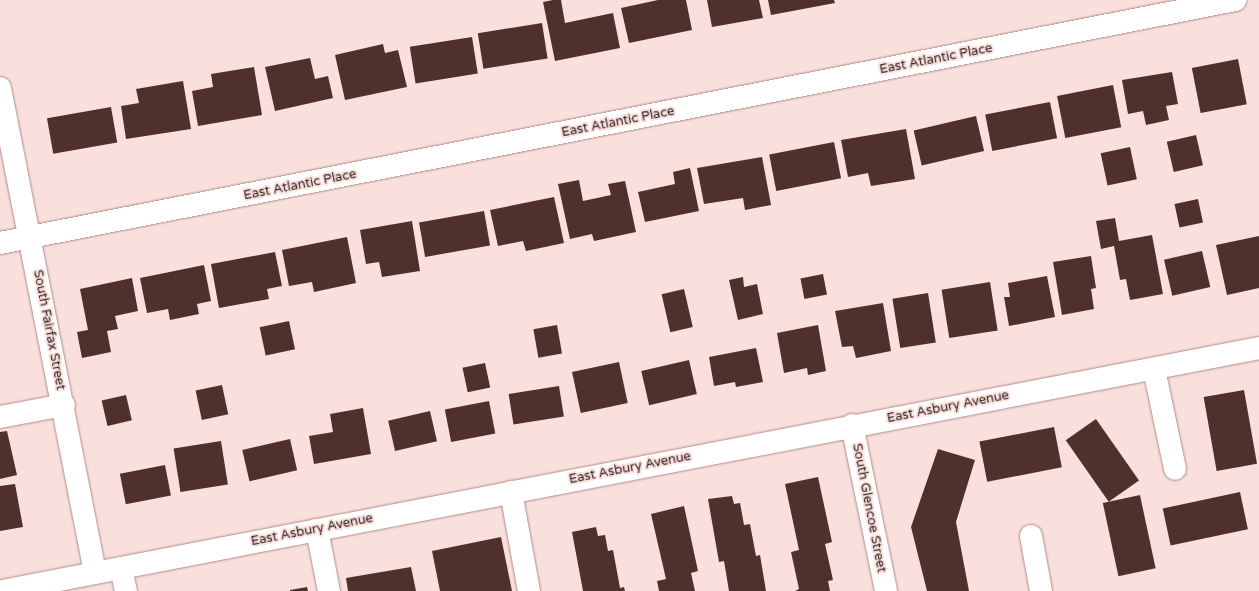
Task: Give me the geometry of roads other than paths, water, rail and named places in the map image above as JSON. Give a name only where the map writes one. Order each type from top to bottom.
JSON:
[{"type":"street","name":"East Atlantic Place","points":[[0,244],[1236,0]]},
{"type":"street","name":"South Fairfax Street","points":[[0,88],[64,405],[84,580]]},
{"type":"street","name":"East Asbury Avenue","points":[[2,591],[84,580],[121,568],[852,425],[1259,348]]},
{"type":"street","points":[[1154,369],[1175,469]]},
{"type":"street","points":[[0,417],[64,405]]},
{"type":"street","name":"South Glencoe Street","points":[[852,425],[886,591]]},
{"type":"street","points":[[511,492],[529,591]]},
{"type":"street","points":[[317,530],[329,591]]},
{"type":"street","points":[[1030,536],[1041,591]]},
{"type":"street","points":[[121,568],[126,591]]}]
